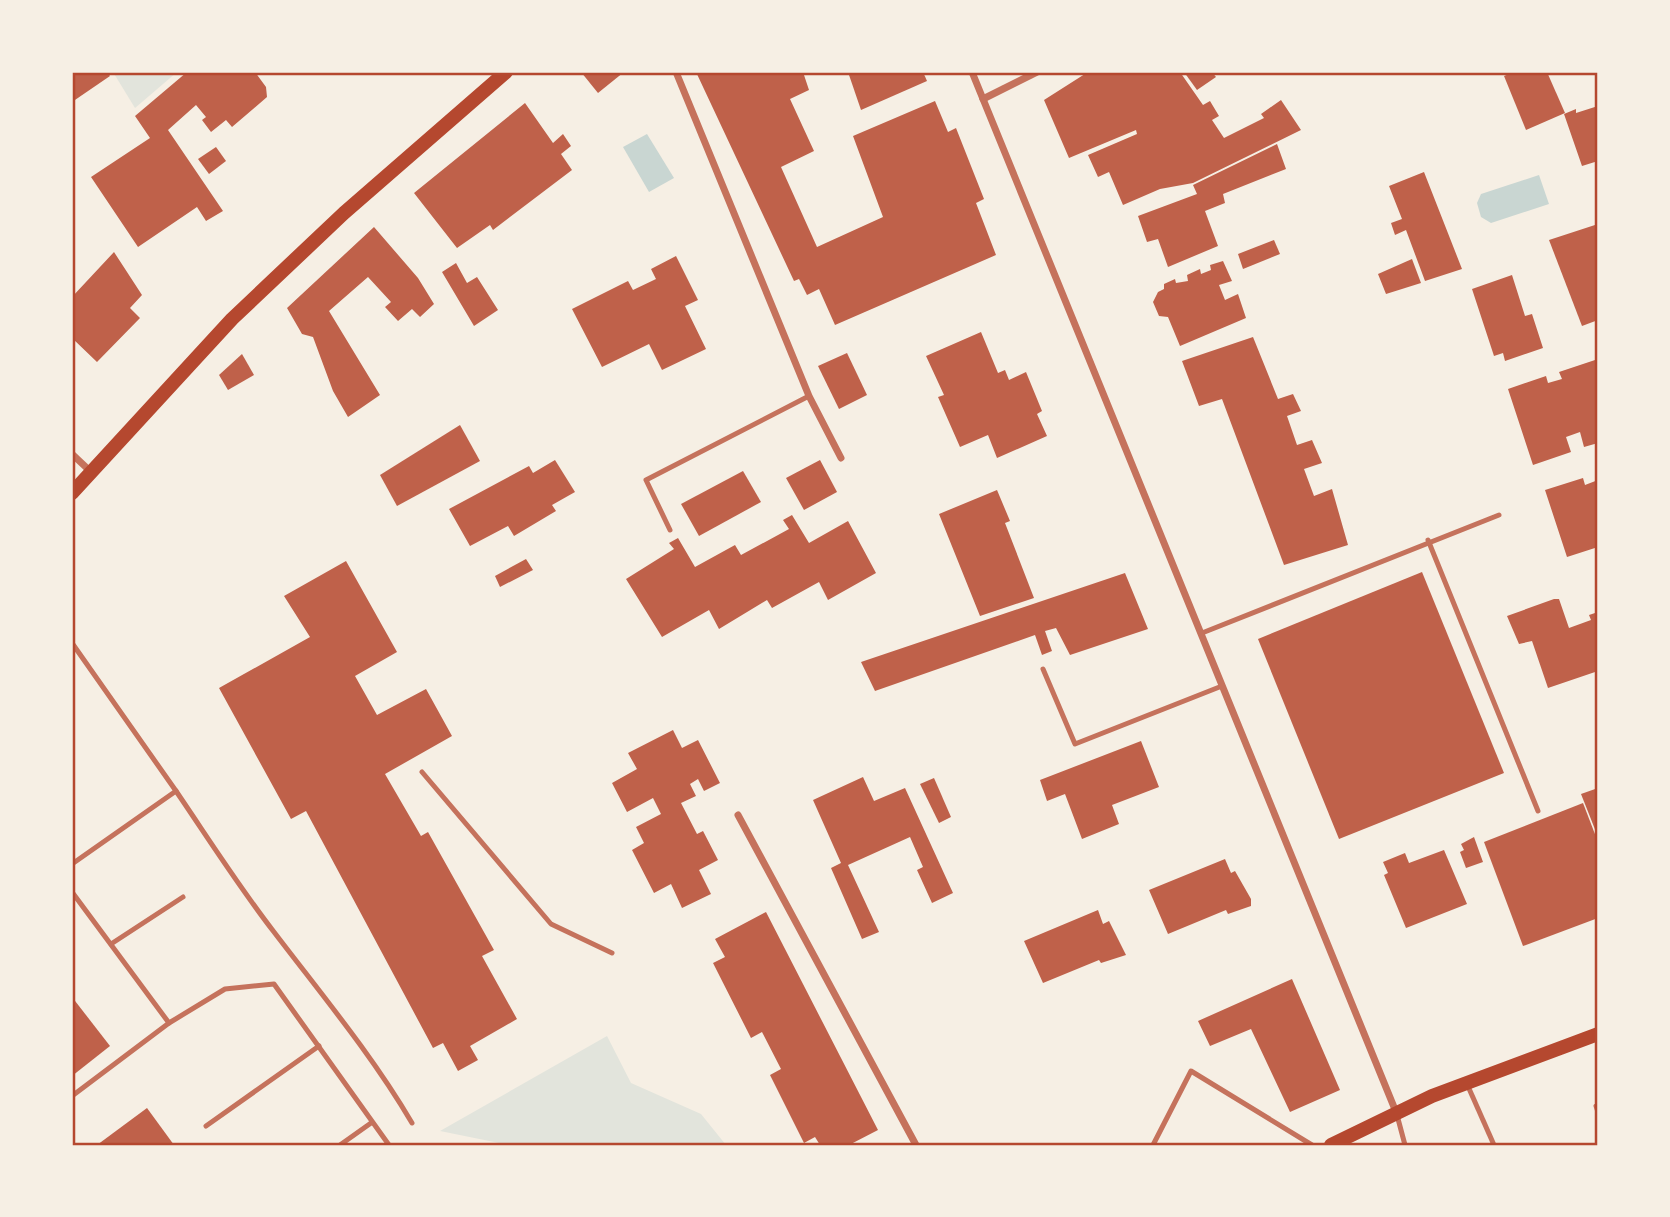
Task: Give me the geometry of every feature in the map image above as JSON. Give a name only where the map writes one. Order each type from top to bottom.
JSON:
[{"type":"main road","points":[[72,493],[232,319],[344,213],[506,72]]},
{"type":"main road","points":[[1331,1145],[1396,1112],[1598,1034]]},
{"type":"street","points":[[676,72],[809,396],[841,458]]},
{"type":"street","points":[[972,72],[1396,1112]]},
{"type":"street","points":[[983,99],[1037,72]]},
{"type":"street","points":[[72,454],[91,472]]},
{"type":"street","points":[[738,815],[916,1145]]},
{"type":"lane","points":[[670,530],[646,480],[809,396]]},
{"type":"lane","points":[[1202,633],[1429,540],[1499,515]]},
{"type":"lane","points":[[1429,540],[1538,811]]},
{"type":"lane","points":[[72,643],[274,932],[326,995],[389,1084],[412,1123]]},
{"type":"lane","points":[[1043,669],[1075,744],[1222,686]]},
{"type":"lane","points":[[422,772],[551,924],[612,953]]},
{"type":"lane","points":[[72,864],[176,791]]},
{"type":"lane","points":[[72,892],[169,1023]]},
{"type":"lane","points":[[111,944],[183,897]]},
{"type":"lane","points":[[72,1096],[169,1023],[225,989],[274,984],[389,1145]]},
{"type":"lane","points":[[206,1126],[319,1046]]},
{"type":"lane","points":[[1153,1145],[1191,1071],[1312,1145]]},
{"type":"lane","points":[[1466,1083],[1494,1145]]},
{"type":"lane","points":[[1396,1112],[1405,1145]]},
{"type":"lane","points":[[340,1145],[371,1123]]},
{"type":"shaded area","points":[[113,72],[177,72],[135,108]]},
{"type":"shaded area","points":[[647,134],[674,178],[649,192],[623,147]]},
{"type":"shaded area","points":[[1539,175],[1549,204],[1491,223],[1481,217],[1477,203],[1481,194]]},
{"type":"shaded area","points":[[607,1036],[631,1083],[701,1114],[726,1145],[509,1145],[440,1131]]},
{"type":"building","points":[[72,72],[107,72],[110,76],[72,102]]},
{"type":"building","points":[[187,72],[255,72],[266,87],[267,97],[232,127],[226,120],[211,132],[202,120],[206,117],[196,105],[168,130],[223,211],[206,221],[197,207],[138,247],[91,177],[150,138],[135,116]]},
{"type":"building","points":[[581,72],[624,72],[598,93]]},
{"type":"building","points":[[696,72],[811,72],[804,75],[809,90],[790,99],[814,151],[781,167],[817,247],[883,217],[853,136],[935,101],[948,132],[956,128],[984,199],[976,203],[996,255],[835,325],[819,289],[807,295],[799,279],[794,281]]},
{"type":"building","points":[[848,72],[923,72],[927,81],[861,110]]},
{"type":"building","points":[[1088,72],[1180,72],[1203,105],[1210,101],[1219,116],[1212,120],[1224,138],[1264,118],[1261,114],[1281,100],[1301,130],[1193,183],[1160,189],[1123,205],[1109,172],[1098,177],[1088,155],[1137,134],[1136,130],[1069,158],[1044,100]]},
{"type":"building","points":[[1184,72],[1212,72],[1216,77],[1197,90]]},
{"type":"building","points":[[1514,72],[1547,72],[1565,113],[1526,130],[1504,76]]},
{"type":"building","points":[[525,103],[553,143],[563,134],[571,146],[561,154],[572,170],[493,230],[490,225],[457,248],[414,193]]},
{"type":"building","points":[[1598,106],[1598,161],[1582,166],[1564,114],[1576,109],[1576,113]]},
{"type":"building","points":[[1277,144],[1286,169],[1223,194],[1225,203],[1205,211],[1218,246],[1168,267],[1158,239],[1147,242],[1138,216],[1197,194],[1193,185]]},
{"type":"building","points":[[216,147],[226,161],[209,174],[198,159]]},
{"type":"building","points":[[1424,172],[1462,269],[1425,281],[1406,230],[1395,235],[1391,223],[1402,219],[1389,186]]},
{"type":"building","points":[[1598,224],[1598,320],[1582,326],[1549,240]]},
{"type":"building","points":[[374,227],[418,278],[434,304],[420,317],[412,309],[398,321],[385,307],[391,302],[368,277],[329,311],[380,395],[348,417],[333,391],[313,337],[302,334],[287,308]]},
{"type":"building","points":[[1274,240],[1280,254],[1243,269],[1238,254]]},
{"type":"building","points":[[114,252],[142,295],[130,308],[140,318],[97,362],[72,338],[72,297]]},
{"type":"building","points":[[676,256],[698,300],[685,306],[706,349],[662,370],[649,344],[602,367],[572,309],[628,281],[633,290],[656,279],[651,269]]},
{"type":"building","points":[[1412,259],[1421,283],[1386,294],[1378,274]]},
{"type":"building","points":[[1223,261],[1232,281],[1219,285],[1225,300],[1238,294],[1246,318],[1180,346],[1168,317],[1159,316],[1153,302],[1158,292],[1164,289],[1164,284],[1175,279],[1176,283],[1188,281],[1187,275],[1200,269],[1201,274],[1211,270],[1210,265]]},
{"type":"building","points":[[456,263],[467,283],[477,277],[498,310],[474,326],[442,272]]},
{"type":"building","points":[[1512,275],[1525,316],[1532,314],[1543,348],[1505,361],[1503,353],[1494,356],[1472,289]]},
{"type":"building","points":[[981,332],[998,373],[1005,370],[1009,380],[1026,372],[1042,411],[1037,414],[1047,436],[997,458],[988,435],[960,447],[938,397],[944,395],[926,356]]},
{"type":"building","points":[[1253,337],[1278,399],[1293,394],[1301,411],[1287,416],[1297,445],[1312,440],[1322,463],[1304,469],[1314,496],[1332,489],[1348,545],[1284,565],[1222,399],[1199,406],[1182,361]]},
{"type":"building","points":[[847,353],[867,395],[839,409],[818,366]]},
{"type":"building","points":[[242,354],[254,375],[228,390],[219,375]]},
{"type":"building","points":[[1598,359],[1598,443],[1584,447],[1580,432],[1566,437],[1571,452],[1533,465],[1508,389],[1546,376],[1548,383],[1562,379],[1559,372]]},
{"type":"building","points":[[460,425],[480,461],[397,506],[380,475]]},
{"type":"building","points":[[555,460],[575,492],[552,505],[556,511],[514,536],[508,526],[470,546],[449,509],[529,466],[533,473]]},
{"type":"building","points":[[820,460],[837,492],[804,510],[786,478]]},
{"type":"building","points":[[743,471],[761,502],[699,536],[681,504]]},
{"type":"building","points":[[1583,478],[1585,485],[1598,480],[1598,547],[1567,557],[1545,490]]},
{"type":"building","points":[[997,490],[1010,521],[1005,523],[1034,598],[980,616],[939,514]]},
{"type":"building","points":[[792,515],[809,543],[848,521],[876,573],[828,600],[819,582],[772,608],[767,600],[719,629],[709,610],[662,637],[626,579],[674,549],[669,543],[678,538],[695,567],[735,545],[741,555],[789,529],[783,520]]},
{"type":"building","points":[[526,559],[533,570],[500,587],[495,576]]},
{"type":"building","points":[[346,561],[397,652],[355,676],[377,715],[426,689],[452,736],[385,774],[421,836],[428,832],[494,950],[482,956],[517,1019],[470,1046],[478,1060],[458,1071],[443,1043],[433,1048],[306,811],[291,819],[219,688],[310,637],[284,596]]},
{"type":"building","points":[[1422,572],[1504,773],[1339,839],[1258,639]]},
{"type":"building","points":[[1125,573],[1148,629],[1070,655],[1056,628],[1045,631],[1052,651],[1042,655],[1035,635],[875,691],[861,662]]},
{"type":"building","points":[[1559,599],[1569,628],[1591,620],[1589,615],[1595,613],[1598,617],[1598,671],[1548,688],[1532,641],[1519,644],[1507,616]]},
{"type":"building","points":[[673,730],[682,748],[698,740],[720,783],[704,791],[698,779],[690,784],[696,796],[681,803],[697,834],[703,831],[718,860],[699,870],[711,894],[682,908],[671,884],[654,893],[632,850],[644,843],[636,827],[661,814],[653,798],[627,812],[612,783],[637,769],[628,753]]},
{"type":"building","points":[[1141,741],[1159,787],[1112,805],[1119,824],[1082,839],[1065,794],[1047,801],[1040,780]]},
{"type":"building","points":[[863,777],[874,801],[905,788],[953,893],[932,903],[917,870],[923,867],[910,837],[848,865],[879,932],[862,939],[831,868],[841,863],[813,800]]},
{"type":"building","points":[[934,778],[951,817],[939,823],[920,784]]},
{"type":"building","points":[[1598,788],[1598,837],[1581,794]]},
{"type":"building","points":[[1583,803],[1598,842],[1598,918],[1523,946],[1484,842]]},
{"type":"building","points":[[1474,837],[1483,862],[1466,868],[1460,852],[1464,850],[1461,844]]},
{"type":"building","points":[[1444,850],[1467,904],[1406,928],[1384,875],[1388,873],[1383,862],[1405,853],[1409,863]]},
{"type":"building","points":[[1225,859],[1231,873],[1235,871],[1251,899],[1251,906],[1228,914],[1226,910],[1168,934],[1149,890]]},
{"type":"building","points":[[1098,910],[1103,924],[1109,921],[1126,955],[1101,963],[1099,960],[1043,983],[1024,941]]},
{"type":"building","points":[[766,912],[878,1130],[849,1145],[820,1145],[815,1137],[804,1143],[770,1075],[781,1069],[762,1032],[751,1038],[713,963],[725,957],[715,939]]},
{"type":"building","points":[[1292,979],[1340,1090],[1290,1112],[1251,1029],[1210,1046],[1198,1021]]},
{"type":"building","points":[[72,997],[110,1046],[72,1076]]},
{"type":"building","points":[[147,1108],[174,1145],[97,1145]]}]
